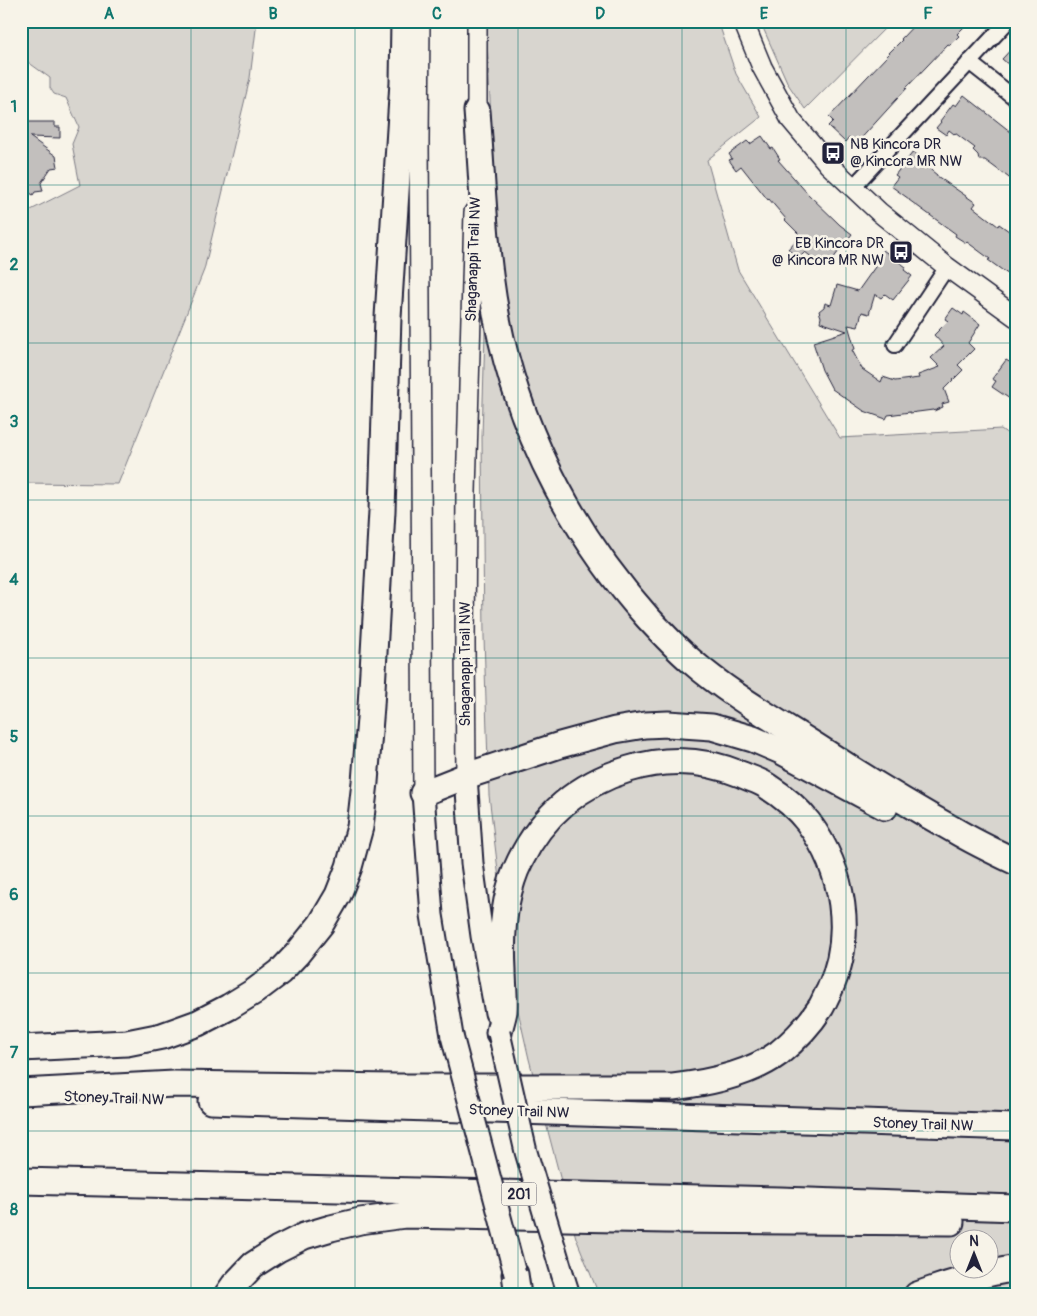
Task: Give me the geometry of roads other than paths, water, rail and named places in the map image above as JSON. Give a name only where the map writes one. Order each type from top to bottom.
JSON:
[{"type":"highway","points":[[21,1048],[127,1043],[162,1036],[198,1023],[229,1007],[255,991],[280,972],[297,954],[321,924],[338,895],[349,867],[360,827],[370,706],[382,511],[388,317],[403,82],[404,21]]},
{"type":"highway","points":[[477,111],[491,286],[501,339],[518,398],[535,442],[560,493],[590,544],[625,593],[689,660],[725,688],[894,796],[955,831],[1016,862]]},
{"type":"highway","points":[[423,793],[466,776],[560,744],[615,730],[645,725],[668,724],[712,727],[753,739],[781,751],[860,795],[962,847],[1016,870]]},
{"type":"highway","points":[[21,1093],[174,1084],[406,1087],[664,1087],[699,1084],[726,1078],[753,1068],[778,1054],[802,1032],[822,1006],[835,978],[841,956],[844,917],[833,867],[820,840],[806,820],[766,785],[714,765],[685,761],[659,761],[613,774],[586,787],[569,798],[540,828],[519,862],[512,881],[502,930],[504,1010],[499,1032]]},
{"type":"highway","name":"Stoney Trail NW","points":[[21,1093],[1016,1127]]},
{"type":"highway","name":"201","points":[[21,1181],[1016,1208]]},
{"type":"highway","points":[[227,1295],[253,1266],[278,1248],[304,1236],[330,1228],[405,1215],[666,1220],[1016,1223]]},
{"type":"highway","points":[[917,1295],[948,1283],[1016,1268]]},
{"type":"main road","points":[[420,21],[423,793],[432,916],[452,1036],[518,1288]]},
{"type":"main road","name":"Shaganappi Trail NW","points":[[477,21],[477,111],[466,492],[465,644],[466,776],[472,862],[482,936],[499,1032],[526,1152],[566,1285]]},
{"type":"main road","points":[[743,21],[762,67],[791,120],[828,164],[879,212],[947,267],[1016,317]]},
{"type":"street","points":[[853,187],[1008,21]]},
{"type":"street","points":[[969,62],[1016,99]]},
{"type":"street","points":[[895,345],[947,267]]},
{"type":"place","name":"NB Kincora DR @ Kincora MR NW","points":[[833,153]]},
{"type":"place","name":"EB Kincora DR @ Kincora MR NW","points":[[901,252]]}]
